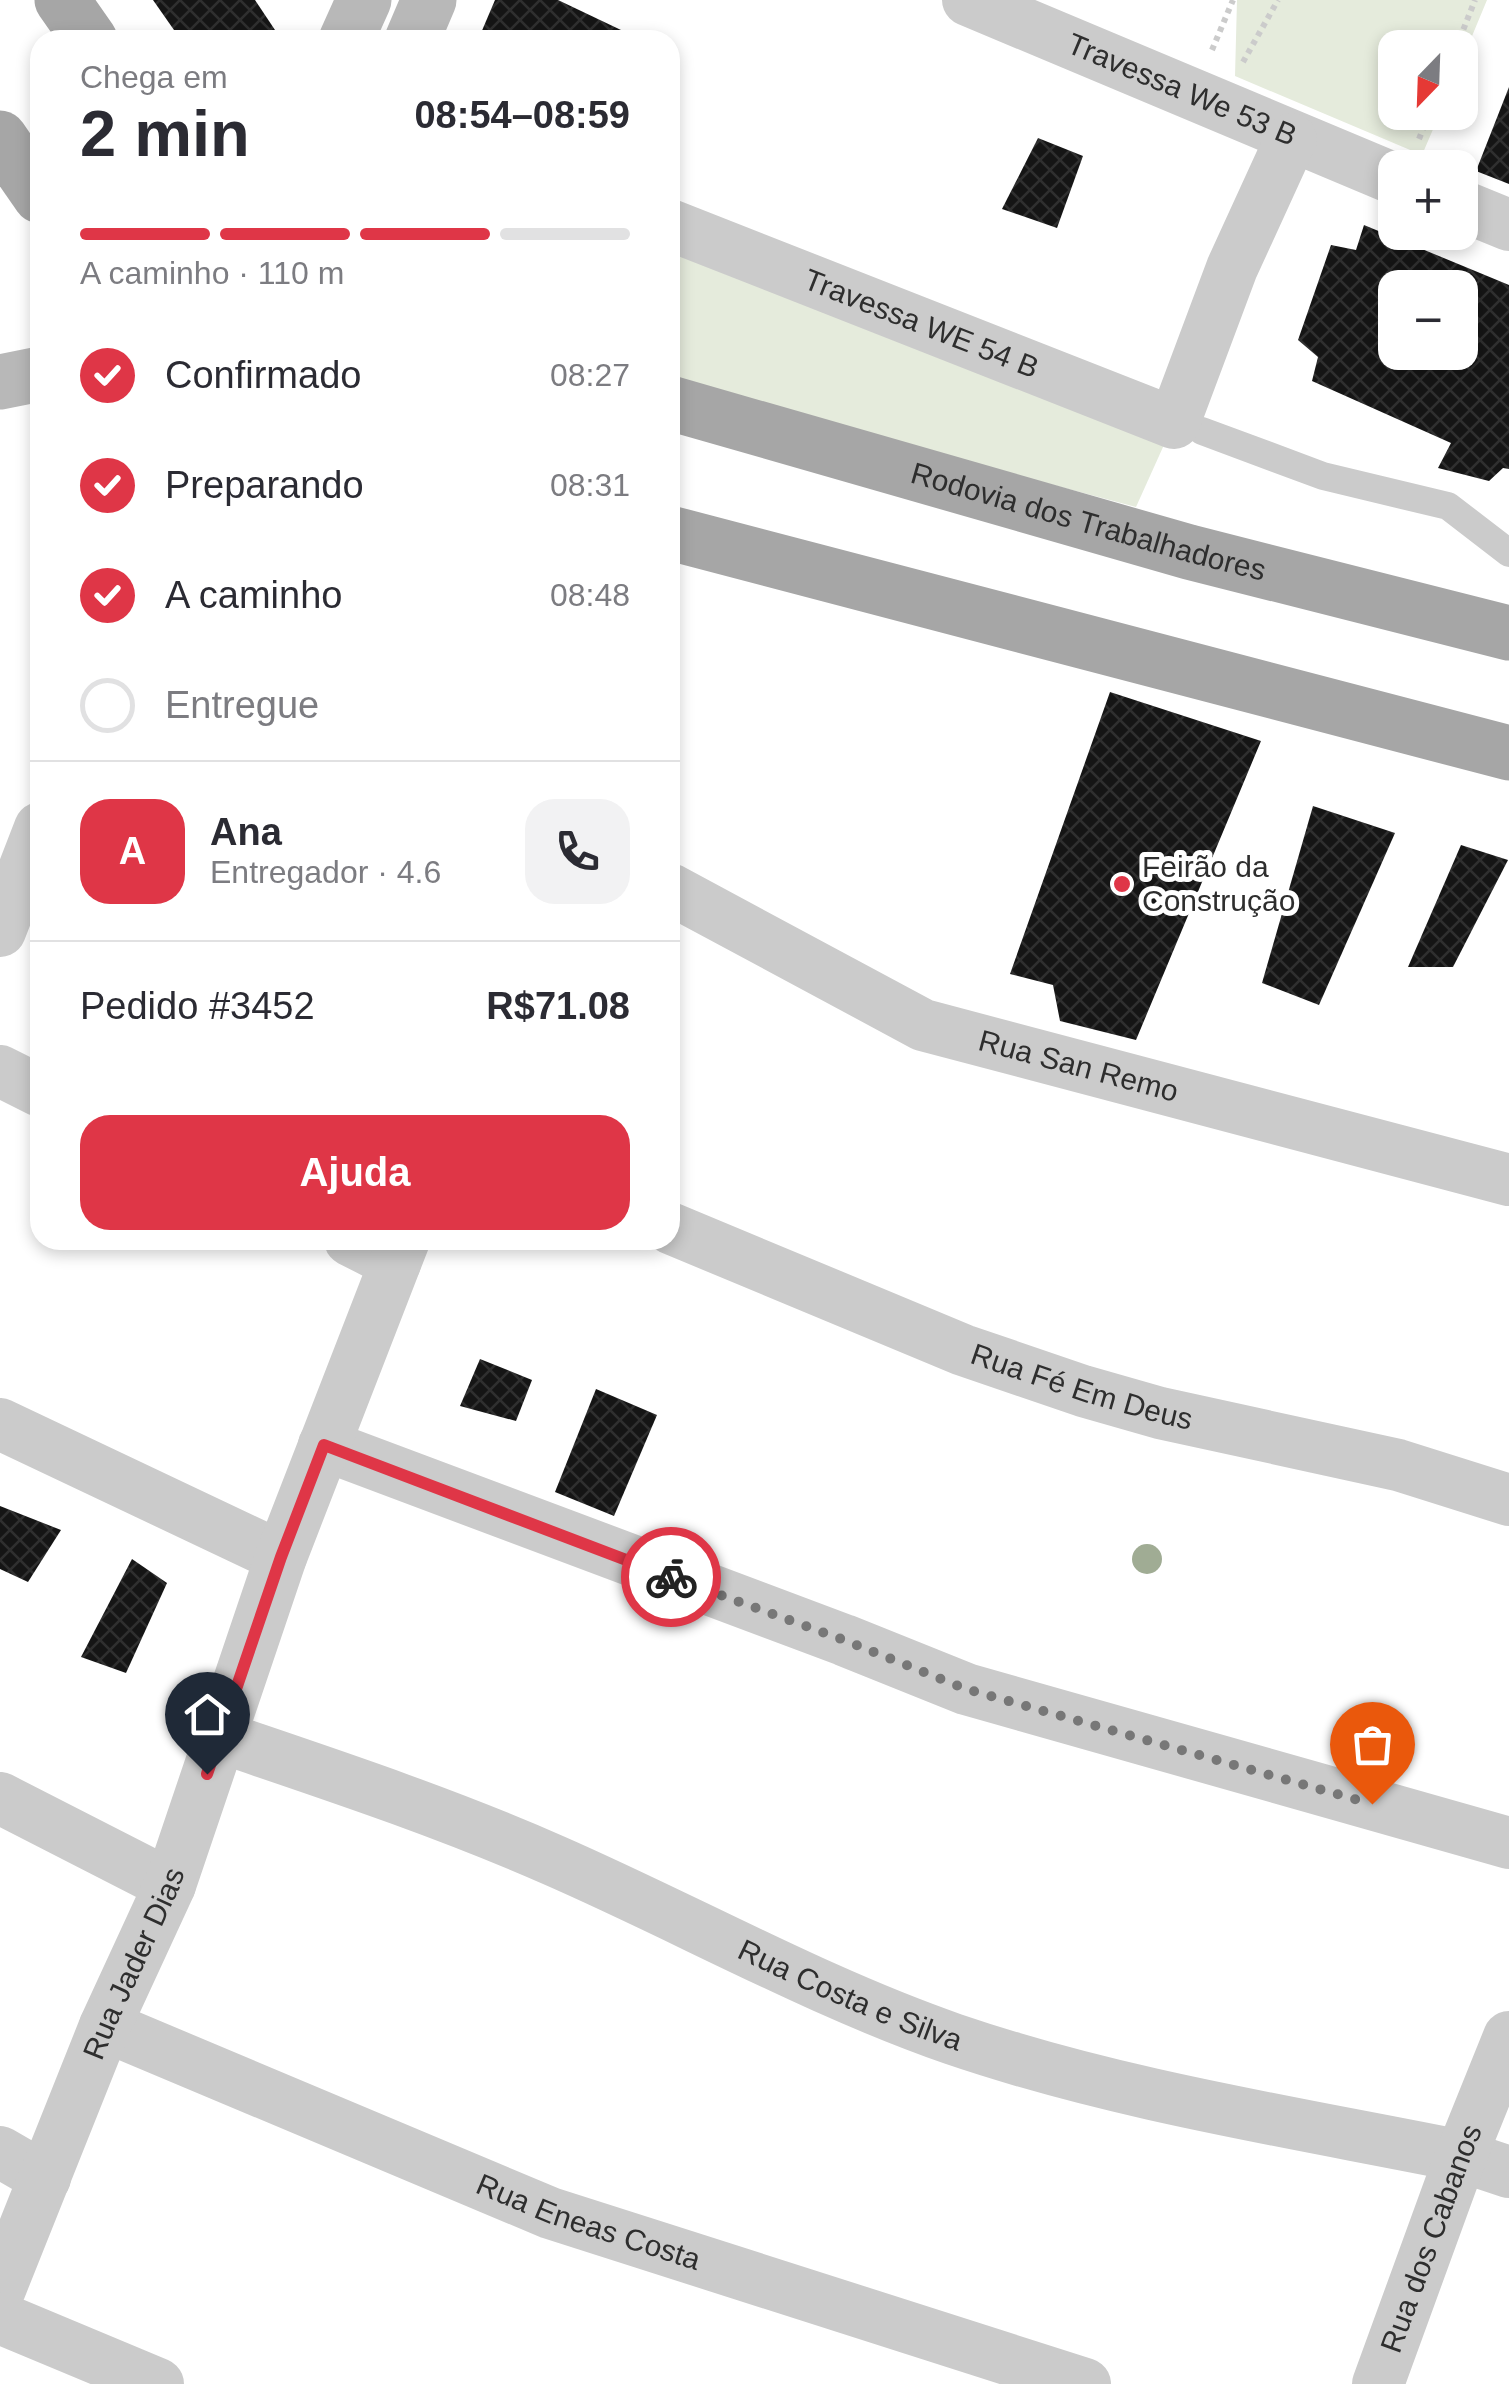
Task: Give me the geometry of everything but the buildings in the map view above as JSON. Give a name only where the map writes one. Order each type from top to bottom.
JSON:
[{"type":"main road","points":[[62,0],[83,30]]},
{"type":"main road","points":[[350,30],[364,0]]},
{"type":"main road","points":[[416,30],[429,0]]},
{"type":"main road","points":[[0,138],[30,182]]},
{"type":"main road","points":[[0,382],[30,376]]},
{"type":"main road","name":"Rodovia dos Trabalhadores","points":[[680,406],[1189,552],[1509,633]]},
{"type":"main road","points":[[680,535],[1509,753]]},
{"type":"street","name":"Travessa We 53 B","points":[[968,0],[1378,173]]},
{"type":"street","points":[[1188,427],[1232,268],[1292,138]]},
{"type":"street","points":[[1478,212],[1509,224]]},
{"type":"street","name":"Travessa WE 54 B","points":[[680,229],[1188,427]]},
{"type":"street","points":[[0,931],[30,855]]},
{"type":"street","name":"Rua San Remo","points":[[680,894],[922,1024],[1509,1180]]},
{"type":"street","points":[[0,1071],[30,1085]]},
{"type":"street","name":"Rua Fé Em Deus","points":[[680,1232],[963,1350],[1083,1391],[1160,1413],[1398,1465],[1509,1500]]},
{"type":"street","name":"Rua Jader Dias","points":[[0,2289],[105,2026],[170,1885],[281,1557],[324,1445],[382,1250]]},
{"type":"street","points":[[0,1424],[281,1557]]},
{"type":"street","points":[[324,1445],[966,1689],[1509,1842]]},
{"type":"street","name":"Rua Costa e Silva","points":[[220,1737],[450,1816],[878,2010],[954,2039],[1058,2070],[1163,2095],[1485,2164]]},
{"type":"street","points":[[0,1798],[170,1885]]},
{"type":"street","name":"Rua Eneas Costa","points":[[105,2026],[550,2213],[1085,2384]]},
{"type":"street","name":"Rua dos Cabanos","points":[[1378,2384],[1485,2164],[1509,2037]]},
{"type":"street","points":[[0,2152],[44,2178]]},
{"type":"street","points":[[0,2318],[158,2384]]},
{"type":"lane","points":[[1188,427],[1322,476],[1448,506],[1509,554]]},
{"type":"path","points":[[1223,110],[1248,50],[1278,0]]},
{"type":"path","points":[[1463,30],[1475,0]]},
{"type":"green space","points":[[1237,0],[1487,0],[1475,30],[1378,30],[1378,130],[1433,130],[1424,150],[1410,150],[1235,76]]},
{"type":"green space","points":[[680,249],[1168,436],[1136,507],[680,386]]},
{"type":"way so far","points":[[671,1577],[966,1689],[1372,1804]]},
{"type":"place","name":"Feirão da Construção","points":[[1122,884]]},
{"type":"route","points":[[207,1774],[324,1445],[671,1577]]}]
